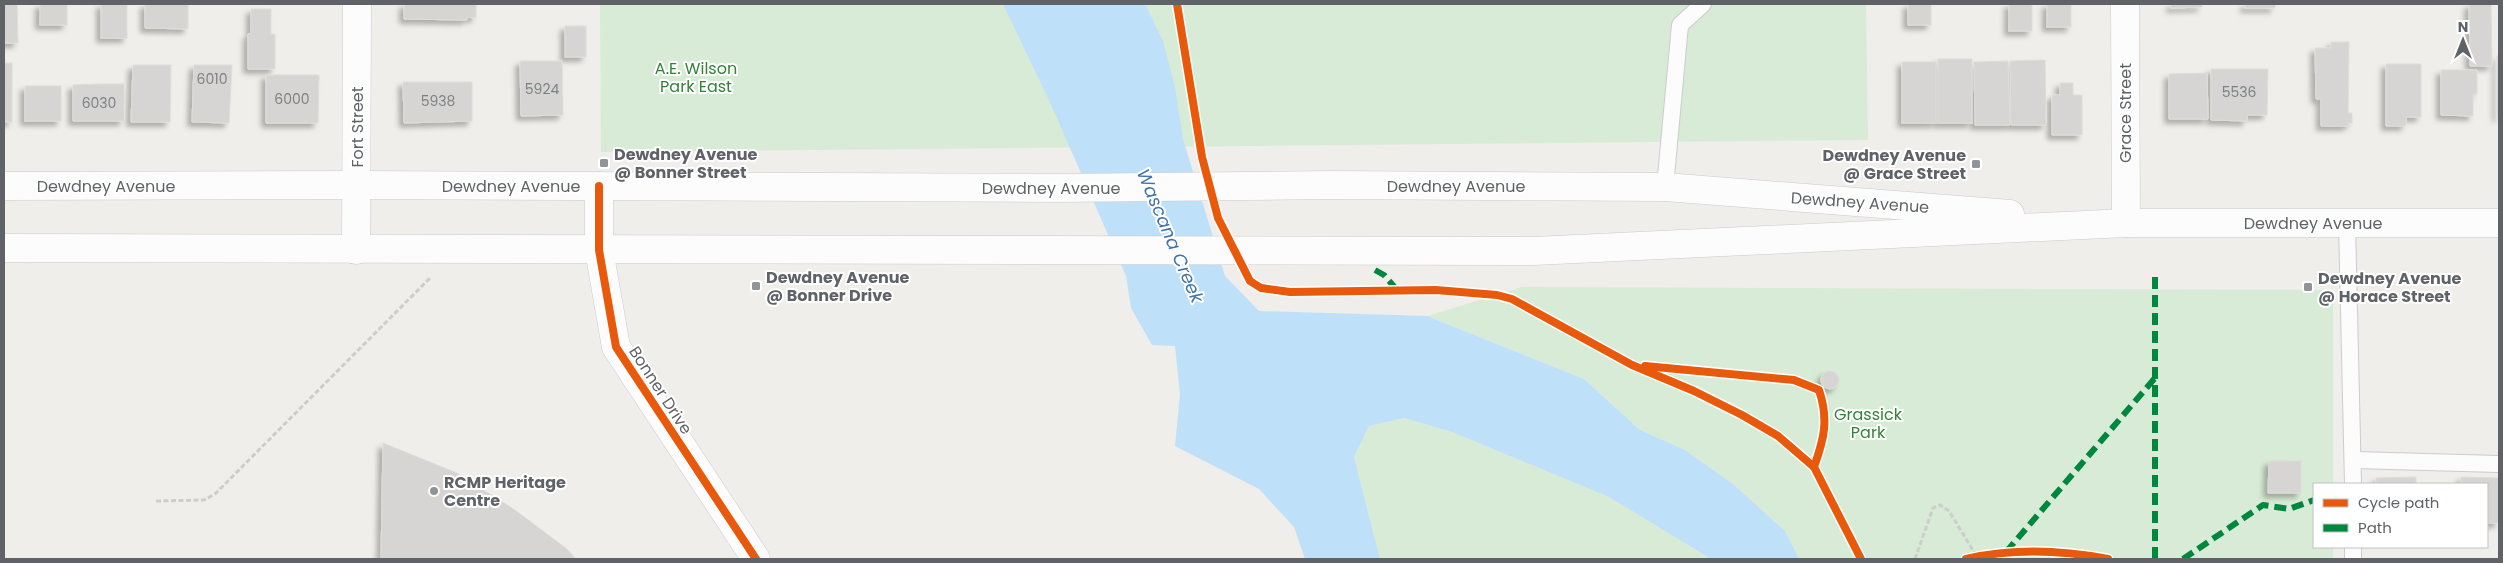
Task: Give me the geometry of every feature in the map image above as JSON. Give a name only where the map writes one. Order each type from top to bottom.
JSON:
[{"type":"main road","name":"Fort Street","points":[[356,250],[358,4]]},
{"type":"main road","name":"Grace Street","points":[[2125,4],[2126,223]]},
{"type":"main road","name":"Dewdney Avenue","points":[[4,186],[356,185],[1057,188],[1330,185],[1665,187],[2126,223]]},
{"type":"main road","name":"Bonner Drive","points":[[599,186],[599,250],[616,346],[756,559]]},
{"type":"main road","name":"Dewdney Avenue","points":[[4,248],[1534,251],[2126,223],[2499,223]]},
{"type":"lane","points":[[1665,187],[1680,25],[1703,4]]},
{"type":"lane","points":[[2347,223],[2353,483]]},
{"type":"lane","points":[[2354,460],[2499,464]]},
{"type":"path","points":[[156,501],[204,500],[215,494],[436,272]]},
{"type":"path","points":[[1915,559],[1933,508],[1940,505],[1949,511],[1977,557]]},
{"type":"green space","name":"A.E. Wilson Park East","points":[[600,4],[1866,4],[1868,140],[601,152]]},
{"type":"green space","name":"Grassick Park","points":[[1522,287],[2333,290],[2333,483],[2313,483],[2313,548],[2333,548],[2333,559],[1799,559],[1785,531],[1733,484],[1685,450],[1640,430],[1584,379],[1427,316]]},
{"type":"green space","points":[[1404,418],[1452,432],[1609,497],[1711,559],[1380,559],[1354,457],[1369,426]]},
{"type":"water","name":"Wascana Creek","points":[[1003,4],[1145,4],[1163,41],[1175,87],[1183,139],[1225,276],[1259,311],[1427,316],[1584,379],[1640,430],[1685,450],[1733,484],[1785,531],[1799,559],[1711,559],[1609,497],[1452,432],[1404,418],[1369,426],[1354,457],[1380,559],[1305,559],[1294,527],[1259,489],[1175,446],[1180,394],[1175,346],[1152,345],[1131,308],[1126,276],[1053,109]]},
{"type":"building","points":[[4,4],[17,4],[18,43],[4,43]]},
{"type":"building","points":[[40,4],[67,4],[67,25],[40,25]]},
{"type":"building","points":[[101,4],[127,4],[127,38],[101,38]]},
{"type":"building","points":[[145,4],[188,4],[188,29],[145,28]]},
{"type":"building","points":[[404,4],[476,4],[476,18],[467,17],[467,20],[404,19]]},
{"type":"building","points":[[1908,4],[1931,4],[1931,25],[1908,25]]},
{"type":"building","points":[[2009,4],[2032,4],[2032,31],[2009,31]]},
{"type":"building","points":[[2047,4],[2071,4],[2071,27],[2047,27]]},
{"type":"building","points":[[2171,4],[2202,4],[2202,7],[2171,8]]},
{"type":"building","points":[[2245,4],[2275,4],[2275,8],[2245,8]]},
{"type":"building","points":[[2469,4],[2491,4],[2492,66],[2470,66]]},
{"type":"building","points":[[251,9],[271,9],[271,34],[275,34],[275,69],[248,69],[248,34],[251,34]]},
{"type":"building","points":[[565,26],[586,26],[586,57],[565,57]]},
{"type":"building","points":[[2331,42],[2349,42],[2348,113],[2352,113],[2352,123],[2348,123],[2348,126],[2321,126],[2321,99],[2316,99],[2315,48],[2331,48]]},
{"type":"building","points":[[2497,56],[2499,56],[2499,117],[2497,117]]},
{"type":"building","points":[[1938,59],[1972,59],[1972,123],[1938,123]]},
{"type":"building","points":[[2045,60],[2046,125],[2011,125],[2010,61]]},
{"type":"building","points":[[520,61],[562,61],[563,115],[521,116]]},
{"type":"building","points":[[2008,61],[2010,125],[1975,125],[1974,62]]},
{"type":"building","points":[[1902,62],[1936,62],[1936,123],[1902,123]]},
{"type":"building","points":[[4,63],[12,63],[12,122],[4,122]]},
{"type":"building","points":[[2386,64],[2421,64],[2421,117],[2406,117],[2406,126],[2386,126]]},
{"type":"building","points":[[133,65],[171,65],[170,122],[131,122]]},
{"type":"building","points":[[194,65],[232,65],[229,123],[192,122]]},
{"type":"building","points":[[2211,69],[2268,69],[2267,115],[2247,115],[2247,121],[2211,120]]},
{"type":"building","points":[[2441,70],[2477,70],[2477,94],[2473,94],[2473,116],[2441,115]]},
{"type":"building","points":[[2207,73],[2208,119],[2169,119],[2169,74]]},
{"type":"building","points":[[266,75],[319,75],[318,123],[266,123]]},
{"type":"building","points":[[403,82],[472,82],[472,121],[404,123]]},
{"type":"building","points":[[2060,83],[2073,83],[2073,95],[2082,95],[2082,135],[2052,135],[2052,95],[2060,95]]},
{"type":"building","points":[[124,84],[124,121],[73,121],[73,85]]},
{"type":"building","points":[[25,86],[61,86],[61,121],[25,121]]},
{"type":"building","points":[[1826,371],[1834,371],[1839,376],[1837,387],[1826,389],[1821,384],[1821,376]]},
{"type":"building","name":"RCMP Heritage Centre","points":[[383,443],[457,473],[515,510],[567,549],[576,559],[381,559]]},
{"type":"building","points":[[2269,461],[2301,461],[2301,493],[2268,493]]},
{"type":"building","points":[[2416,477],[2416,483],[2376,483],[2376,478]]},
{"type":"building","points":[[2461,477],[2499,478],[2499,523],[2488,523],[2488,483],[2461,483]]},
{"type":"marked path","points":[[1375,270],[1384,275],[1397,290]]},
{"type":"marked path","points":[[2155,273],[2155,559]]},
{"type":"marked path","points":[[2006,552],[2155,378]]},
{"type":"marked path","points":[[2183,559],[2263,505],[2289,509],[2313,500]]},
{"type":"cycle path","points":[[1177,4],[1202,157],[1218,218],[1250,281],[1261,288],[1290,292],[1436,290],[1497,295],[1512,299],[1632,365],[1694,391],[1742,415],[1778,436],[1814,467],[1861,559]]},
{"type":"cycle path","points":[[599,186],[599,250],[616,347],[756,559]]},
{"type":"cycle path","points":[[1645,366],[1794,380],[1819,390],[1824,411],[1824,429],[1814,467]]},
{"type":"cycle path","points":[[1966,559],[2001,553],[2037,551],[2108,559]]},
{"type":"place","name":"Dewdney Avenue @ Bonner Street","points":[[604,163]]},
{"type":"place","name":"Dewdney Avenue @ Grace Street","points":[[1976,164]]},
{"type":"place","name":"Dewdney Avenue @ Bonner Drive","points":[[756,286]]},
{"type":"place","name":"Dewdney Avenue @ Horace Street","points":[[2308,287]]},
{"type":"place","name":"RCMP Heritage Centre","points":[[434,491]]}]
